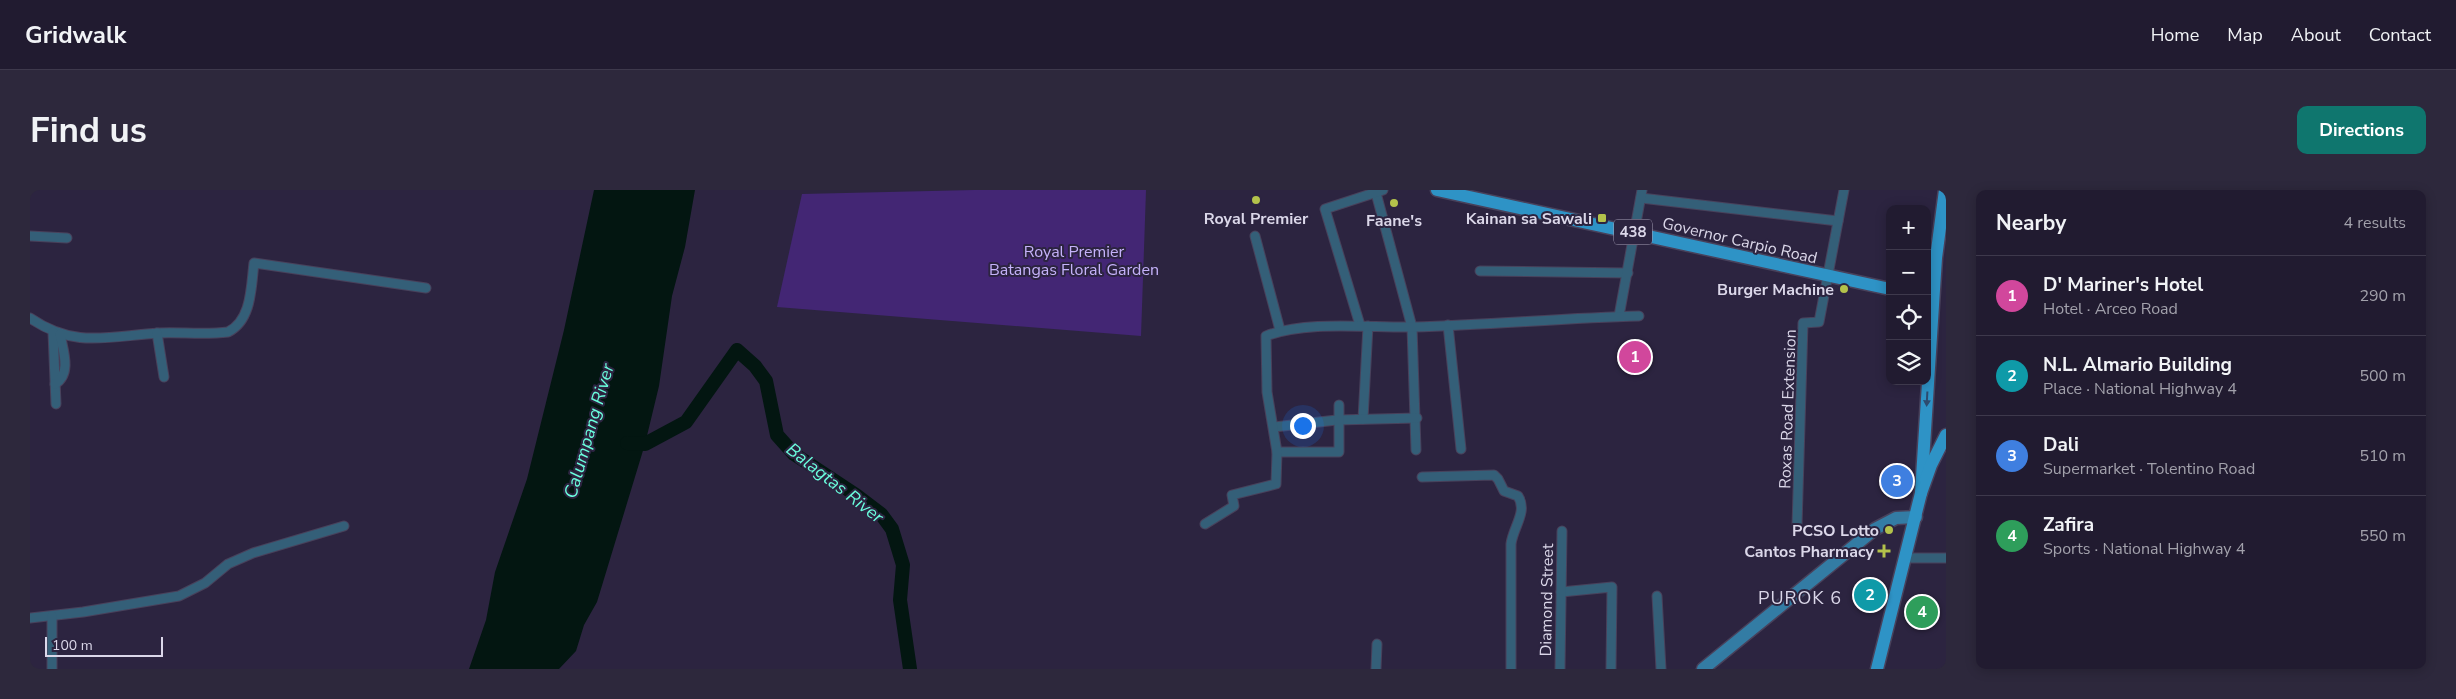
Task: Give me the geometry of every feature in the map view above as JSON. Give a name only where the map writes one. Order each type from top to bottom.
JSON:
[{"type":"main road","name":"Governor Carpio Road","points":[[1437,190],[1886,288]]},
{"type":"main road","points":[[1930,295],[1945,190]]},
{"type":"main road","points":[[1877,669],[1921,493],[1928,340]]},
{"type":"main road","points":[[1921,493],[1944,440],[1924,440]]},
{"type":"street","points":[[1828,276],[1844,190]]},
{"type":"street","points":[[1363,419],[1364,326],[1325,209],[1380,191],[1412,327],[1416,450]]},
{"type":"street","points":[[1619,316],[1641,194],[1838,220]]},
{"type":"street","points":[[30,236],[67,238]]},
{"type":"street","points":[[1255,236],[1280,330]]},
{"type":"street","points":[[30,318],[57,333],[101,340],[157,333],[215,334],[228,332],[236,328],[245,316],[254,263],[426,288]]},
{"type":"street","points":[[1480,271],[1628,273]]},
{"type":"street","name":"Roxas Road Extension","points":[[1797,526],[1803,323],[1819,322],[1828,276]]},
{"type":"street","points":[[1205,524],[1234,506],[1232,495],[1276,484],[1277,452],[1267,392],[1266,336],[1280,330],[1364,326],[1412,327],[1639,316]]},
{"type":"street","points":[[1448,325],[1461,450]]},
{"type":"street","points":[[56,404],[55,384],[63,377],[66,368],[57,333]]},
{"type":"street","points":[[157,333],[164,377]]},
{"type":"street","points":[[1277,452],[1338,452],[1337,420],[1339,405]]},
{"type":"street","points":[[1274,427],[1337,420],[1416,418]]},
{"type":"street","points":[[1422,477],[1497,476],[1502,489],[1518,496],[1522,502],[1523,510],[1513,531],[1511,544],[1511,669]]},
{"type":"street","points":[[1704,669],[1875,529],[1896,518],[1916,517]]},
{"type":"street","points":[[30,618],[180,596],[205,583],[228,564],[253,553],[344,526]]},
{"type":"street","name":"Diamond Street","points":[[1560,669],[1562,532]]},
{"type":"street","points":[[1905,558],[1946,558]]},
{"type":"street","points":[[1561,592],[1612,586],[1611,669]]},
{"type":"street","points":[[1657,596],[1662,669]]},
{"type":"street","points":[[52,616],[52,669]]},
{"type":"street","points":[[1376,669],[1377,644]]},
{"type":"green space","name":"Royal Premier Batangas Floral Garden","points":[[974,190],[1146,190],[1141,336],[777,307],[802,194]]},
{"type":"water","name":"Calumpang River","points":[[594,190],[695,190],[685,247],[672,296],[659,386],[645,444],[597,602],[584,625],[576,651],[559,669],[469,669],[486,620],[495,572],[527,479],[564,330]]},
{"type":"waterway","name":"Balagtas River","points":[[627,443],[645,444],[686,422],[737,350],[755,366],[766,381],[777,435],[794,454],[881,514],[892,529],[903,565],[900,600],[910,669]]},
{"type":"place","name":"Royal Premier","points":[[1256,200]]},
{"type":"place","name":"Faane's","points":[[1394,203]]},
{"type":"place","name":"Kainan sa Sawali","points":[[1602,218]]},
{"type":"place","name":"Burger Machine","points":[[1844,289]]},
{"type":"place","name":"D' Mariner's Hotel","points":[[1635,357]]},
{"type":"place","name":"Dali","points":[[1897,481]]},
{"type":"place","name":"PCSO Lotto","points":[[1889,530]]},
{"type":"place","name":"Cantos Pharmacy","points":[[1884,551]]},
{"type":"place","name":"N.L. Almario Building","points":[[1870,595]]},
{"type":"place","name":"Zafira","points":[[1922,612]]},
{"type":"district","name":"PUROK 6","points":[[1800,598]]}]
